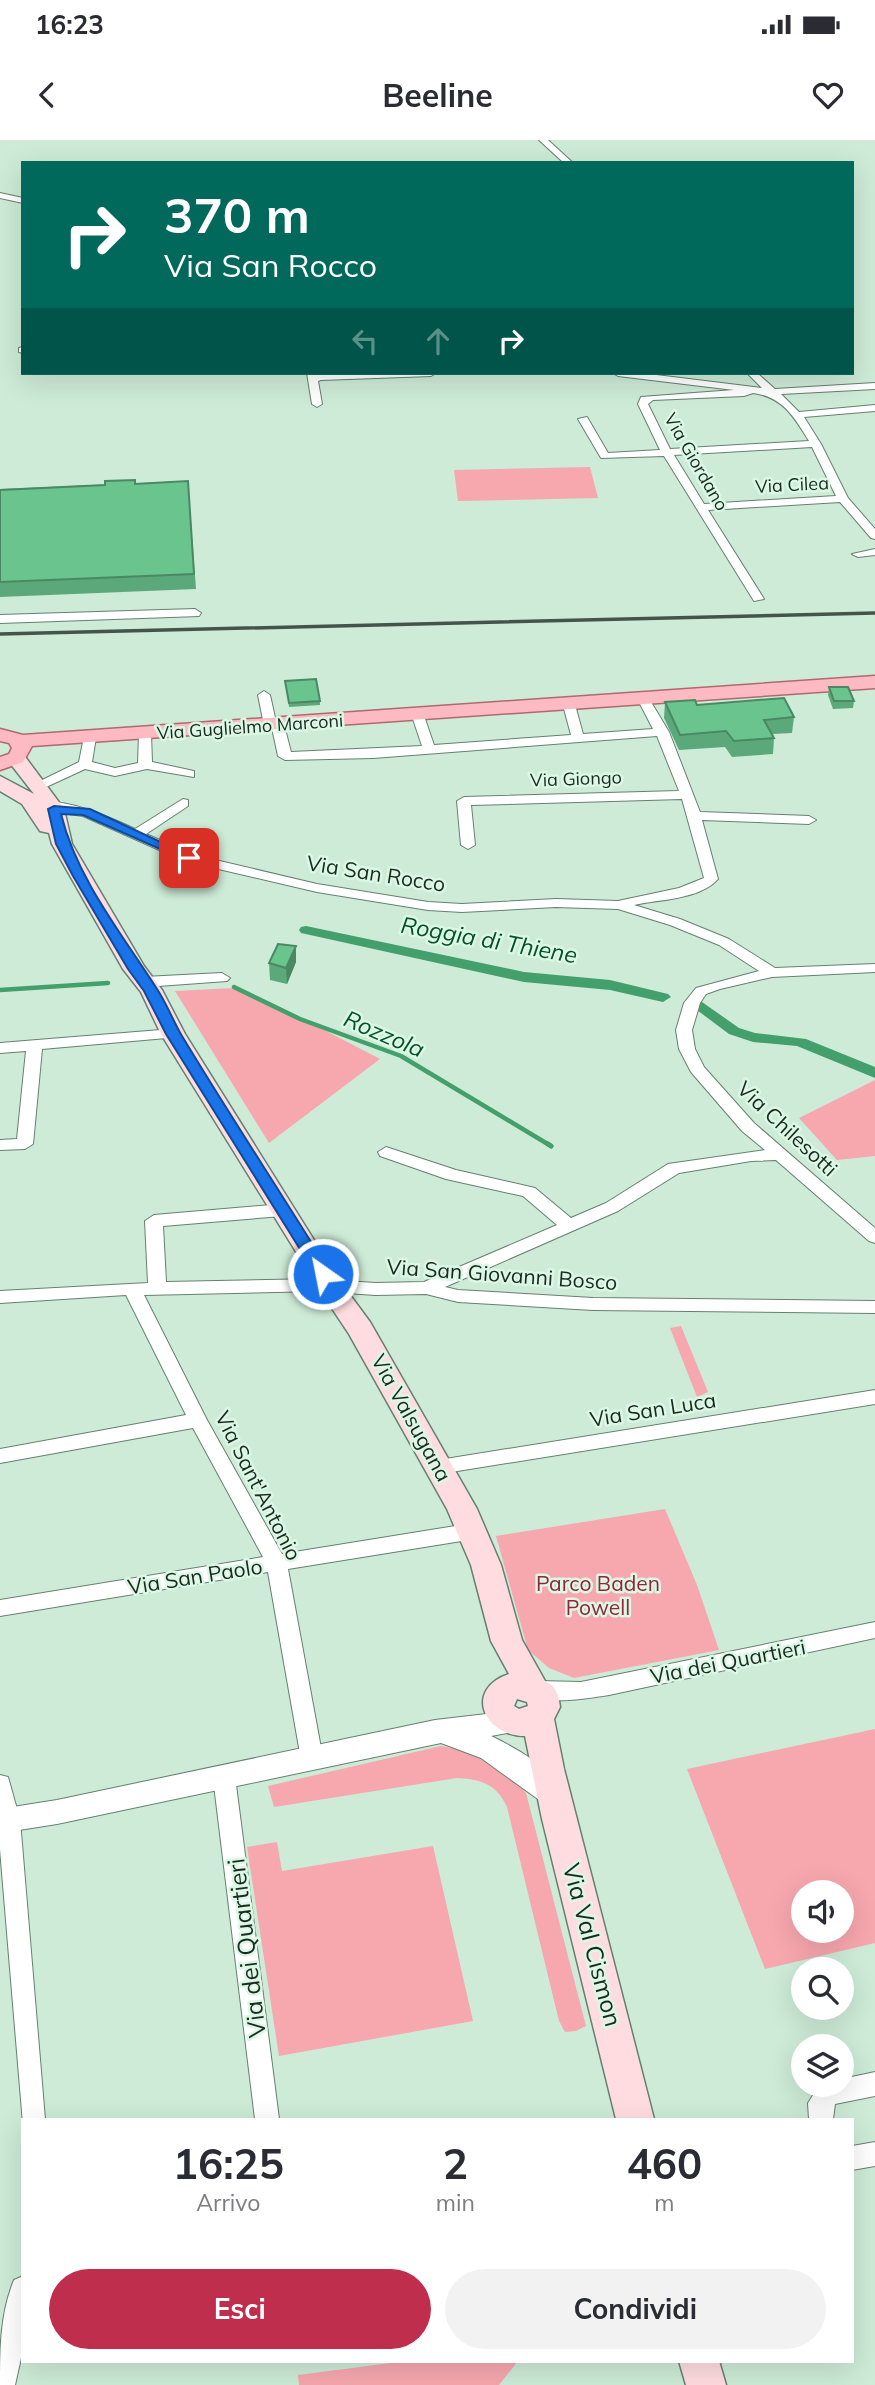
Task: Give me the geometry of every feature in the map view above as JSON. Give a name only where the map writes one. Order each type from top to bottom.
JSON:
[{"type":"main road","name":"Via Guglielmo Marconi","points":[[8,744],[875,682]]},
{"type":"main road","name":"Via Guglielmo Marconi","points":[[8,744],[86,737]]},
{"type":"main road","name":"Via Valsugana","points":[[8,744],[31,790],[173,1034],[375,1354],[474,1531],[507,1641],[522,1706]]},
{"type":"main road","name":"Via Valsugana","points":[[0,782],[31,790],[54,809],[62,844]]},
{"type":"main road","name":"Via Val Cismon","points":[[522,1706],[549,1783],[635,2118]]},
{"type":"main road","points":[[700,2363],[706,2385]]},
{"type":"street","points":[[543,140],[567,161]]},
{"type":"street","points":[[0,195],[21,200]]},
{"type":"street","points":[[317,404],[312,376],[338,380],[345,376],[374,375]]},
{"type":"street","points":[[635,375],[770,392],[875,386]]},
{"type":"street","points":[[754,375],[797,415],[816,444],[843,499],[875,536]]},
{"type":"street","name":"Via Giordano","points":[[753,389],[744,393],[645,399],[643,404],[666,451],[758,599]]},
{"type":"street","points":[[797,415],[875,408]]},
{"type":"street","points":[[583,419],[605,456],[816,444]]},
{"type":"street","name":"Via Cilea","points":[[701,507],[843,499]]},
{"type":"street","points":[[858,554],[875,552]]},
{"type":"street","points":[[0,619],[195,613]]},
{"type":"street","points":[[264,695],[285,756],[429,749],[663,732]]},
{"type":"street","points":[[619,905],[643,897],[690,889],[711,879],[696,816],[680,768],[644,700]]},
{"type":"street","points":[[569,705],[578,738]]},
{"type":"street","points":[[418,716],[429,749]]},
{"type":"street","points":[[145,734],[145,765]]},
{"type":"street","points":[[85,764],[86,737]]},
{"type":"street","points":[[31,790],[85,764],[125,774],[145,765],[189,774]]},
{"type":"street","name":"Via Giongo","points":[[468,845],[464,802],[688,795]]},
{"type":"street","points":[[137,834],[183,803]]},
{"type":"street","name":"Via San Rocco","points":[[54,809],[86,812],[189,858],[317,888],[428,906],[462,908],[556,903],[619,905],[675,922],[724,942],[772,973]]},
{"type":"street","points":[[696,816],[809,820]]},
{"type":"street","points":[[772,973],[875,968]]},
{"type":"street","name":"Via Chilesotti","points":[[772,973],[701,991],[692,1003],[684,1030],[687,1049],[697,1069],[748,1127],[875,1237]]},
{"type":"street","points":[[145,982],[222,978]]},
{"type":"street","points":[[0,1048],[173,1034]]},
{"type":"street","points":[[0,1145],[25,1144],[34,1046]]},
{"type":"street","points":[[386,1152],[452,1175],[529,1192],[569,1226]]},
{"type":"street","points":[[426,1288],[612,1207],[674,1168],[751,1156],[783,1155]]},
{"type":"street","points":[[157,1288],[154,1221],[282,1209]]},
{"type":"street","name":"Via San Giovanni Bosco","points":[[0,1297],[157,1288],[330,1286],[426,1288],[458,1296],[593,1304],[875,1307]]},
{"type":"street","name":"Via Sant'Antonio","points":[[132,1289],[198,1420],[277,1564],[312,1759]]},
{"type":"street","name":"Via San Luca","points":[[439,1467],[875,1397]]},
{"type":"street","points":[[0,1456],[198,1420]]},
{"type":"street","name":"Via San Paolo","points":[[0,1608],[474,1531]]},
{"type":"street","name":"Via dei Quartieri","points":[[4,1821],[444,1731],[522,1706],[581,1691],[875,1630]]},
{"type":"street","points":[[444,1731],[464,1737],[502,1755],[549,1783]]},
{"type":"street","name":"Via dei Quartieri","points":[[224,1777],[267,2118]]},
{"type":"street","points":[[0,1784],[33,2118]]},
{"type":"street","points":[[821,2118],[820,2103],[828,2094],[875,2084]]},
{"type":"street","points":[[854,2158],[875,2154]]},
{"type":"street","points":[[1,2385],[21,2298]]},
{"type":"green space","points":[[590,467],[598,498],[458,501],[454,470]]},
{"type":"green space","points":[[234,988],[307,1021],[380,1059],[269,1143],[175,991]]},
{"type":"green space","points":[[875,1080],[875,1156],[837,1160],[799,1118]]},
{"type":"green space","points":[[681,1326],[708,1392],[697,1397],[670,1328]]},
{"type":"green space","name":"Parco Baden Powell","points":[[665,1509],[697,1585],[719,1650],[574,1678],[549,1668],[528,1650],[496,1536]]},
{"type":"green space","points":[[875,1729],[875,1943],[816,1957],[791,1957],[791,1963],[765,1969],[687,1769]]},
{"type":"green space","points":[[441,1746],[466,1751],[488,1760],[508,1774],[526,1793],[586,2026],[576,2031],[565,2032],[559,2021],[507,1807],[493,1788],[473,1780],[457,1778],[274,1807],[268,1786]]},
{"type":"green space","points":[[277,1842],[282,1871],[433,1846],[473,2021],[279,2056],[247,1847]]},
{"type":"green space","points":[[391,2363],[516,2363],[499,2385],[299,2385],[298,2375]]},
{"type":"building","points":[[135,480],[135,484],[188,481],[194,574],[0,582],[0,490],[105,485],[105,481]]},
{"type":"building","points":[[316,679],[320,701],[289,703],[285,681]]},
{"type":"building","points":[[829,687],[848,687],[854,701],[834,701]]},
{"type":"building","points":[[784,698],[794,717],[764,720],[774,738],[734,741],[726,731],[680,735],[665,702],[695,700],[697,705]]},
{"type":"building","points":[[278,944],[296,946],[286,968],[269,963]]},
{"type":"waterway","name":"Roggia di Thiene","points":[[306,930],[524,977],[610,985],[663,997]]},
{"type":"waterway","name":"Rozzola","points":[[0,990],[108,983]]},
{"type":"waterway","name":"Rozzola","points":[[234,987],[300,1019],[401,1056],[551,1146],[548,1144]]},
{"type":"waterway","name":"Roggia di Thiene","points":[[702,1007],[734,1031],[753,1037],[800,1042],[875,1073]]},
{"type":"railway","points":[[0,634],[875,613]]},
{"type":"route","points":[[189,858],[86,812],[54,809],[62,844],[79,876],[134,969],[151,990],[173,1034],[323,1274]]}]
